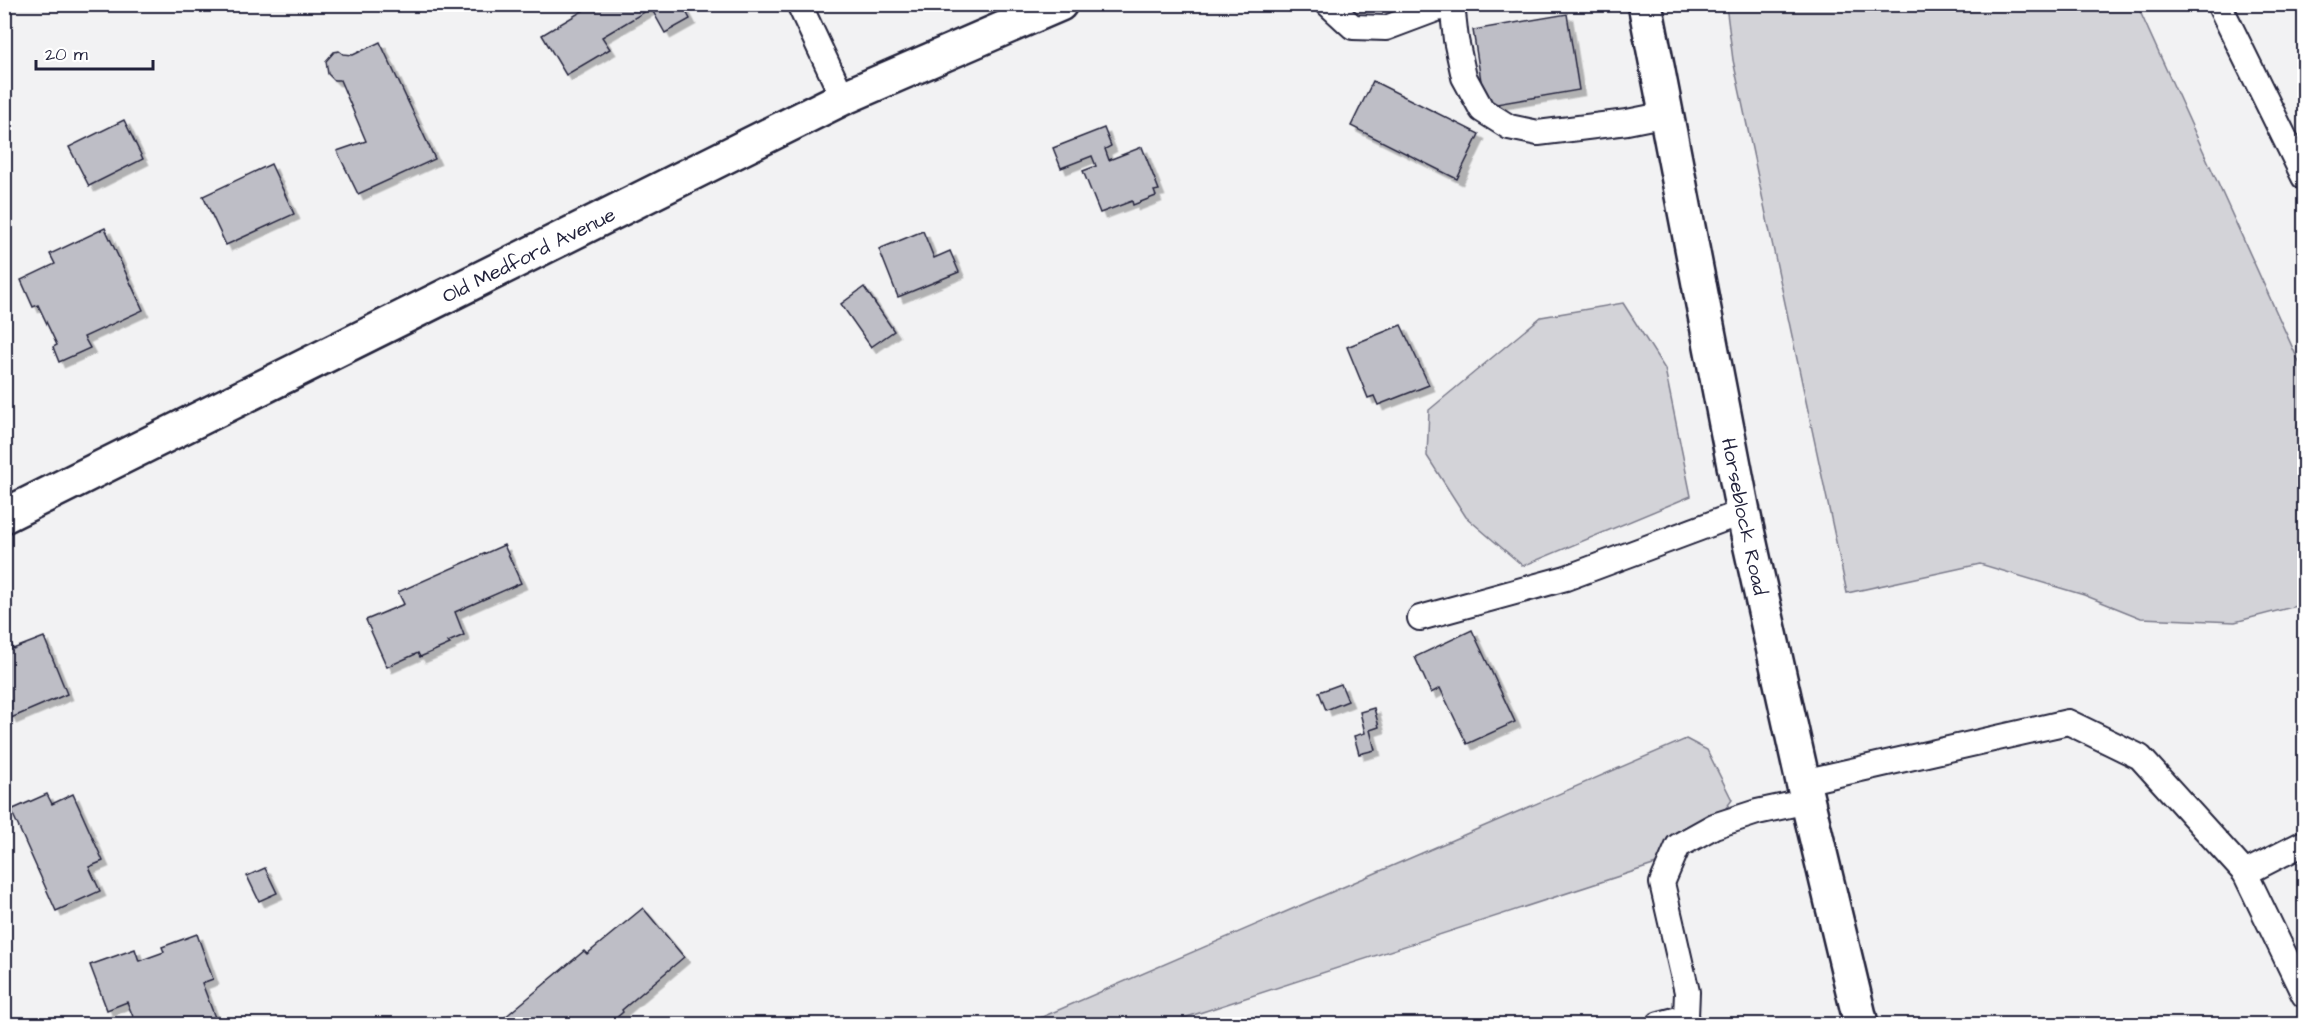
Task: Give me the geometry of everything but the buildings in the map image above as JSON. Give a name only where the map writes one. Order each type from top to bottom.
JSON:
[{"type":"street","name":"Old Medford Avenue","points":[[4,516],[843,98],[1060,4]]},
{"type":"street","name":"Horseblock Road","points":[[1645,4],[1743,512],[1805,792],[1861,1024]]},
{"type":"lane","points":[[799,4],[843,98]]},
{"type":"lane","points":[[1328,4],[1353,27],[1386,28],[1451,4],[1464,77],[1482,110],[1509,127],[1538,133],[1627,122],[1666,114]]},
{"type":"lane","points":[[2219,4],[2304,177]]},
{"type":"lane","points":[[1420,618],[1566,578],[1743,512]]},
{"type":"lane","points":[[1659,1024],[1686,1017],[1687,992],[1662,883],[1678,846],[1714,826],[1757,812],[1805,792],[2068,722],[2140,757],[2245,873],[2304,995]]},
{"type":"lane","points":[[2245,873],[2304,843]]},
{"type":"shaded area","points":[[1726,5],[2137,5],[2304,373],[2304,604],[2235,622],[2141,618],[2084,595],[1980,564],[1847,593],[1733,60]]},
{"type":"shaded area","points":[[1623,303],[1665,369],[1691,496],[1523,566],[1466,517],[1427,456],[1429,410],[1541,317]]},
{"type":"shaded area","points":[[1686,739],[1707,750],[1732,800],[1693,852],[1178,1020],[1173,1024],[1026,1024]]}]
